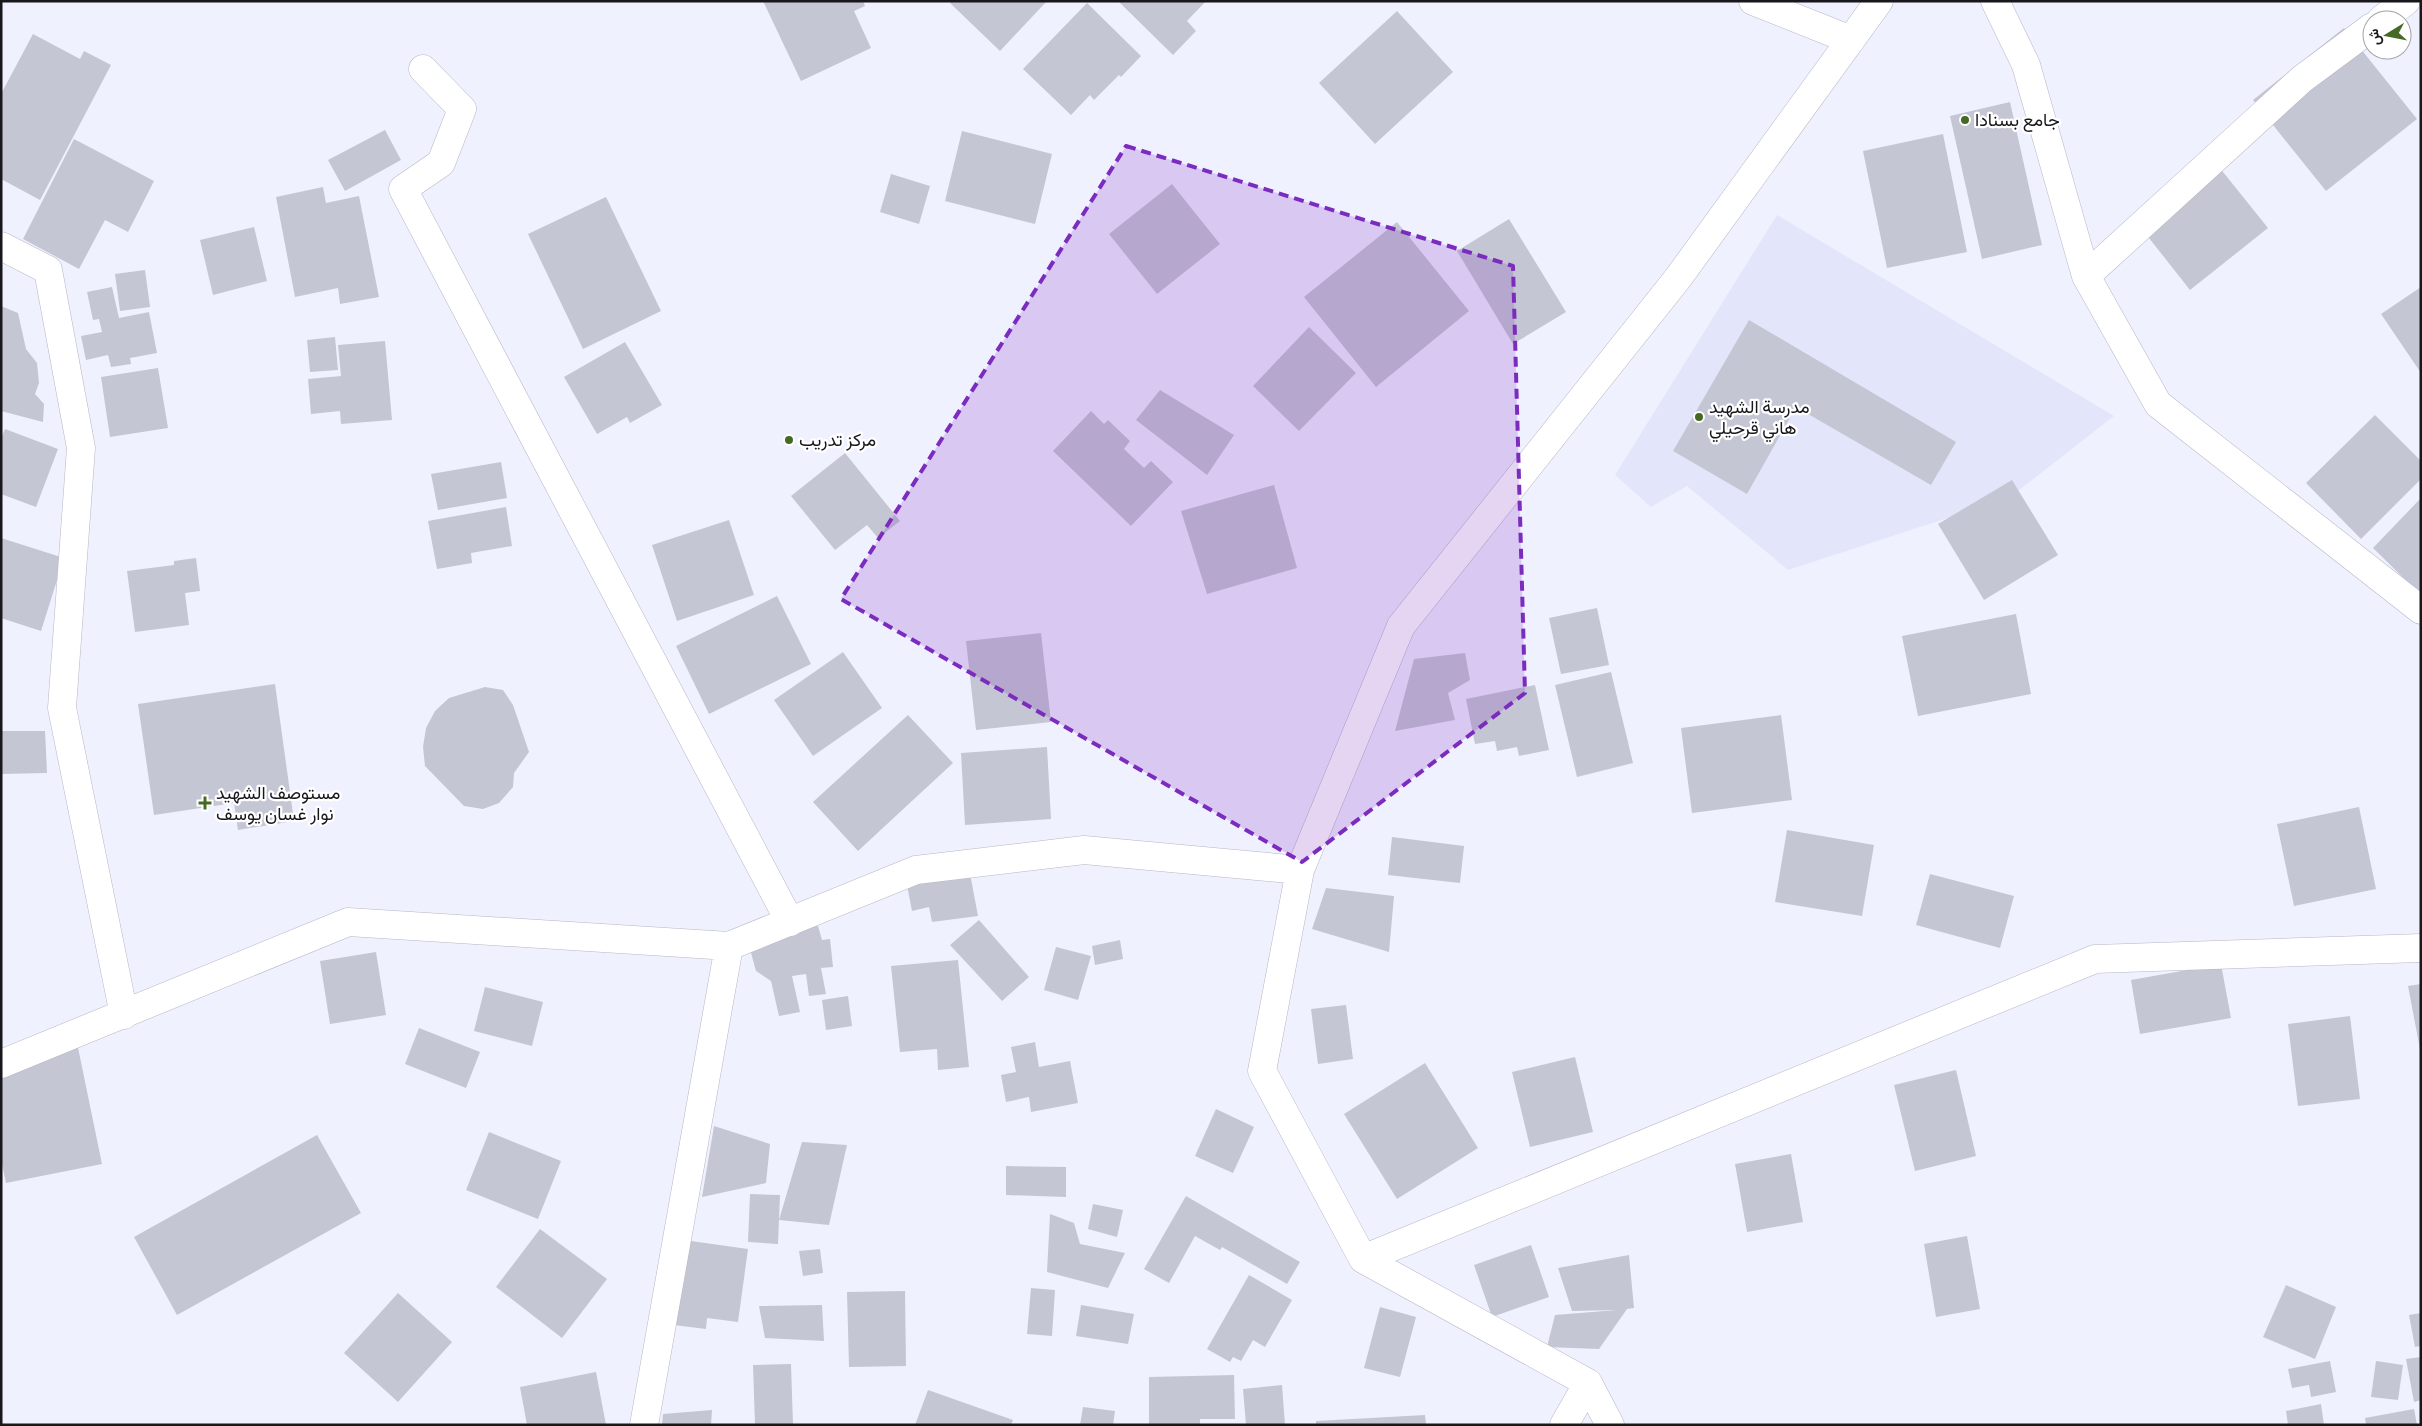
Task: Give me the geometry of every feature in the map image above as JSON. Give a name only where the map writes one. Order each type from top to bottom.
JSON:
[{"type":"street","points":[[1753,1],[1851,40]]},
{"type":"street","points":[[1610,1425],[1588,1383],[1363,1259],[1262,1071],[1300,870],[1400,626],[1678,278],[1879,1]]},
{"type":"street","points":[[1995,1],[2026,65],[2086,276],[2158,404],[2421,610]]},
{"type":"street","points":[[2394,10],[2406,1]]},
{"type":"street","points":[[2086,276],[2302,79],[2362,34]]},
{"type":"street","points":[[423,69],[462,108],[441,163],[403,190],[790,922]]},
{"type":"street","points":[[1,246],[48,270],[81,448],[62,708],[124,1015]]},
{"type":"street","points":[[1,1064],[348,922],[729,946],[916,870],[1084,850],[1300,870]]},
{"type":"street","points":[[644,1425],[729,946]]},
{"type":"street","points":[[1363,1259],[2095,958],[2421,948]]},
{"type":"street","points":[[1564,1425],[1588,1383]]},
{"type":"highlighted area","points":[[1126,146],[1513,266],[1525,693],[1302,862],[841,599]]},
{"type":"shaded area","points":[[1777,215],[2114,416],[2009,498],[1788,570],[1687,486],[1651,507],[1615,475]]},
{"type":"building","points":[[763,1],[863,1],[865,6],[854,11],[871,48],[801,81]]},
{"type":"building","points":[[951,1],[1047,1],[1000,51],[950,3]]},
{"type":"building","points":[[1118,1],[1206,1],[1187,21],[1196,31],[1173,55]]},
{"type":"building","points":[[1087,3],[1141,56],[1121,77],[1119,75],[1094,100],[1090,95],[1071,115],[1023,69]]},
{"type":"building","points":[[1397,11],[1453,72],[1375,144],[1319,83]]},
{"type":"building","points":[[2344,28],[2362,50],[2362,60],[2370,60],[2417,119],[2326,191],[2253,100]]},
{"type":"building","points":[[33,34],[80,59],[84,51],[111,65],[40,200],[1,179],[1,94]]},
{"type":"building","points":[[2010,102],[2042,245],[1982,259],[1950,116]]},
{"type":"building","points":[[385,130],[401,160],[345,191],[328,160]]},
{"type":"building","points":[[962,131],[1052,154],[1035,224],[945,201]]},
{"type":"building","points":[[1943,134],[1967,252],[1887,268],[1863,151]]},
{"type":"building","points":[[74,139],[154,181],[128,232],[105,220],[79,269],[23,239]]},
{"type":"building","points":[[2211,157],[2268,228],[2190,290],[2134,219]]},
{"type":"building","points":[[891,174],[930,186],[919,224],[880,212]]},
{"type":"building","points":[[1172,184],[1220,244],[1157,294],[1109,234]]},
{"type":"building","points":[[323,187],[326,203],[359,196],[379,297],[340,304],[338,288],[295,297],[276,197]]},
{"type":"building","points":[[606,197],[661,311],[583,349],[528,234]]},
{"type":"building","points":[[1509,219],[1566,312],[1513,344],[1457,251]]},
{"type":"building","points":[[1397,222],[1469,311],[1376,387],[1304,297]]},
{"type":"building","points":[[254,227],[267,281],[213,295],[200,240]]},
{"type":"building","points":[[145,270],[150,307],[120,311],[115,274]]},
{"type":"building","points":[[112,287],[119,318],[149,312],[157,353],[130,358],[131,364],[111,367],[108,355],[86,360],[81,336],[102,332],[99,319],[93,320],[87,292]]},
{"type":"building","points":[[2421,287],[2421,373],[2381,314]]},
{"type":"building","points":[[1,306],[18,313],[26,349],[37,363],[39,383],[35,394],[44,404],[43,422],[1,411]]},
{"type":"building","points":[[1749,320],[1956,442],[1931,485],[1796,407],[1747,494],[1673,451]]},
{"type":"building","points":[[1309,327],[1356,373],[1299,431],[1253,386]]},
{"type":"building","points":[[335,337],[338,370],[310,372],[307,340]]},
{"type":"building","points":[[385,341],[392,420],[341,424],[340,411],[311,414],[308,379],[341,376],[338,345]]},
{"type":"building","points":[[625,342],[662,405],[630,423],[627,417],[597,434],[564,377]]},
{"type":"building","points":[[158,368],[168,428],[110,437],[101,377]]},
{"type":"building","points":[[1160,390],[1234,435],[1207,475],[1136,420]]},
{"type":"building","points":[[1091,411],[1104,424],[1108,420],[1130,441],[1124,449],[1144,468],[1151,461],[1173,482],[1131,526],[1053,451]]},
{"type":"building","points":[[2375,415],[2421,461],[2421,479],[2361,539],[2306,483]]},
{"type":"building","points":[[5,429],[58,449],[36,507],[1,494],[1,439]]},
{"type":"building","points":[[845,453],[900,521],[878,538],[867,525],[835,550],[791,496]]},
{"type":"building","points":[[501,462],[507,498],[438,510],[431,474]]},
{"type":"building","points":[[2012,480],[2058,555],[1984,600],[1938,524]]},
{"type":"building","points":[[1274,485],[1297,568],[1207,594],[1181,511]]},
{"type":"building","points":[[2421,498],[2421,595],[2373,548]]},
{"type":"building","points":[[506,507],[512,546],[471,553],[472,563],[437,569],[428,521]]},
{"type":"building","points":[[729,520],[754,595],[677,621],[652,545]]},
{"type":"building","points":[[1,538],[64,558],[41,631],[1,618]]},
{"type":"building","points":[[196,558],[200,591],[185,593],[189,625],[135,632],[127,571],[174,565],[174,561]]},
{"type":"building","points":[[777,596],[811,664],[709,714],[676,646]]},
{"type":"building","points":[[1597,608],[1609,665],[1561,674],[1549,618]]},
{"type":"building","points":[[2016,614],[2031,694],[1918,716],[1902,636]]},
{"type":"building","points":[[1041,633],[1051,722],[976,730],[966,641]]},
{"type":"building","points":[[843,652],[882,708],[813,756],[774,700]]},
{"type":"building","points":[[1465,653],[1470,680],[1448,693],[1455,720],[1395,731],[1414,659]]},
{"type":"building","points":[[1611,672],[1633,763],[1577,777],[1555,685]]},
{"type":"building","points":[[275,684],[294,821],[238,830],[234,803],[154,815],[138,704]]},
{"type":"building","points":[[1535,685],[1549,750],[1519,756],[1517,747],[1497,751],[1495,741],[1475,744],[1466,699]]},
{"type":"building","points":[[485,687],[503,690],[513,705],[529,752],[514,773],[513,787],[499,803],[483,809],[464,806],[425,766],[423,747],[426,728],[435,711],[449,698]]},
{"type":"building","points":[[908,715],[953,763],[858,851],[813,802]]},
{"type":"building","points":[[1781,715],[1792,800],[1692,813],[1681,728]]},
{"type":"building","points":[[1,731],[45,731],[47,773],[1,774]]},
{"type":"building","points":[[1047,747],[1051,819],[965,825],[961,753]]},
{"type":"building","points":[[2359,807],[2376,889],[2294,906],[2277,824]]},
{"type":"building","points":[[1787,830],[1874,845],[1862,916],[1775,902]]},
{"type":"building","points":[[1392,837],[1464,846],[1460,883],[1388,875]]},
{"type":"building","points":[[969,868],[978,916],[932,922],[929,907],[912,911],[906,880]]},
{"type":"building","points":[[1930,874],[2014,896],[2000,948],[1916,925]]},
{"type":"building","points":[[1326,888],[1394,896],[1389,952],[1312,929]]},
{"type":"building","points":[[979,920],[1029,977],[1002,1001],[950,945]]},
{"type":"building","points":[[818,926],[822,940],[830,939],[833,967],[821,968],[826,994],[809,996],[806,974],[792,976],[800,1012],[779,1016],[771,981],[756,971],[750,949],[794,928]]},
{"type":"building","points":[[1120,940],[1123,959],[1095,965],[1092,946]]},
{"type":"building","points":[[1056,947],[1091,956],[1078,1000],[1044,990]]},
{"type":"building","points":[[376,952],[386,1015],[330,1024],[320,961]]},
{"type":"building","points":[[958,960],[969,1067],[938,1070],[937,1049],[900,1052],[891,966]]},
{"type":"building","points":[[2221,964],[2231,1018],[2140,1034],[2131,980]]},
{"type":"building","points":[[2421,984],[2421,1049],[2420,1049],[2408,986]]},
{"type":"building","points":[[485,987],[543,1002],[532,1046],[474,1031]]},
{"type":"building","points":[[848,996],[852,1026],[826,1030],[822,1000]]},
{"type":"building","points":[[1346,1005],[1353,1059],[1318,1064],[1311,1009]]},
{"type":"building","points":[[2350,1016],[2360,1099],[2298,1106],[2288,1024]]},
{"type":"building","points":[[419,1028],[480,1052],[466,1088],[405,1064]]},
{"type":"building","points":[[75,1033],[102,1164],[6,1183],[1,1159],[1,1048]]},
{"type":"building","points":[[1035,1042],[1039,1067],[1070,1061],[1078,1103],[1031,1112],[1029,1097],[1006,1102],[1001,1075],[1016,1072],[1011,1047]]},
{"type":"building","points":[[1575,1057],[1593,1132],[1530,1147],[1512,1072]]},
{"type":"building","points":[[1425,1063],[1478,1148],[1397,1199],[1344,1114]]},
{"type":"building","points":[[1956,1070],[1976,1156],[1915,1171],[1894,1085]]},
{"type":"building","points":[[1216,1109],[1254,1127],[1233,1173],[1195,1156]]},
{"type":"building","points":[[714,1126],[770,1144],[766,1183],[702,1197]]},
{"type":"building","points":[[489,1132],[561,1161],[538,1219],[466,1190]]},
{"type":"building","points":[[317,1135],[361,1213],[177,1315],[134,1237]]},
{"type":"building","points":[[802,1142],[847,1145],[829,1225],[779,1220]]},
{"type":"building","points":[[1791,1154],[1803,1222],[1747,1232],[1735,1164]]},
{"type":"building","points":[[1006,1166],[1066,1167],[1066,1197],[1006,1195]]},
{"type":"building","points":[[750,1194],[780,1195],[778,1244],[748,1242]]},
{"type":"building","points":[[1186,1196],[1300,1262],[1287,1284],[1222,1247],[1220,1250],[1195,1236],[1169,1283],[1144,1269]]},
{"type":"building","points":[[1093,1204],[1123,1210],[1117,1237],[1088,1229]]},
{"type":"building","points":[[1050,1214],[1074,1223],[1080,1244],[1125,1253],[1108,1288],[1047,1272]]},
{"type":"building","points":[[540,1229],[607,1279],[562,1338],[496,1287]]},
{"type":"building","points":[[1967,1236],[1980,1309],[1936,1317],[1924,1244]]},
{"type":"building","points":[[684,1240],[748,1249],[738,1322],[707,1318],[706,1329],[674,1325]]},
{"type":"building","points":[[1531,1245],[1549,1297],[1492,1317],[1474,1265]]},
{"type":"building","points":[[820,1249],[823,1273],[803,1276],[799,1251]]},
{"type":"building","points":[[1629,1255],[1634,1308],[1627,1309],[1599,1349],[1547,1347],[1555,1315],[1617,1310],[1572,1311],[1558,1268]]},
{"type":"building","points":[[1249,1275],[1292,1300],[1265,1347],[1253,1340],[1241,1361],[1233,1357],[1230,1362],[1207,1349]]},
{"type":"building","points":[[2286,1285],[2336,1307],[2315,1359],[2263,1337]]},
{"type":"building","points":[[1031,1288],[1055,1290],[1052,1336],[1027,1334]]},
{"type":"building","points":[[905,1291],[906,1366],[849,1367],[847,1292]]},
{"type":"building","points":[[398,1293],[452,1342],[398,1402],[344,1353]]},
{"type":"building","points":[[822,1305],[824,1341],[765,1338],[759,1306]]},
{"type":"building","points":[[1081,1305],[1134,1314],[1128,1344],[1076,1336]]},
{"type":"building","points":[[1380,1307],[1416,1317],[1400,1377],[1364,1368]]},
{"type":"building","points":[[2421,1313],[2421,1346],[2415,1347],[2409,1315]]},
{"type":"building","points":[[2421,1357],[2421,1400],[2414,1402],[2406,1359]]},
{"type":"building","points":[[2330,1361],[2336,1392],[2311,1397],[2309,1385],[2292,1388],[2288,1369]]},
{"type":"building","points":[[2376,1361],[2403,1365],[2398,1400],[2371,1397]]},
{"type":"building","points":[[791,1364],[793,1425],[755,1425],[753,1365]]},
{"type":"building","points":[[596,1372],[606,1425],[527,1425],[520,1387]]},
{"type":"building","points":[[1234,1375],[1235,1419],[1200,1419],[1200,1425],[1149,1425],[1149,1377]]},
{"type":"building","points":[[1282,1385],[1285,1425],[1246,1425],[1243,1389]]},
{"type":"building","points":[[928,1390],[1013,1420],[1011,1425],[915,1425]]},
{"type":"building","points":[[2321,1404],[2324,1425],[2288,1425],[2286,1411]]},
{"type":"building","points":[[1083,1407],[1115,1411],[1113,1425],[1080,1425]]},
{"type":"building","points":[[2414,1409],[2417,1425],[2366,1425],[2365,1418]]},
{"type":"building","points":[[712,1410],[711,1425],[662,1425],[663,1414]]},
{"type":"building","points":[[1425,1415],[1426,1425],[1316,1425],[1316,1421]]},
{"type":"place","name":"جامع بسنادا","points":[[1965,120]]},
{"type":"place","name":"مدرسة الشهيد هاني قرحيلي","points":[[1699,417]]},
{"type":"place","name":"مركز تدريب","points":[[789,440]]},
{"type":"place","name":"مستوصف الشهيد نوار غسان يوسف","points":[[205,803]]}]
